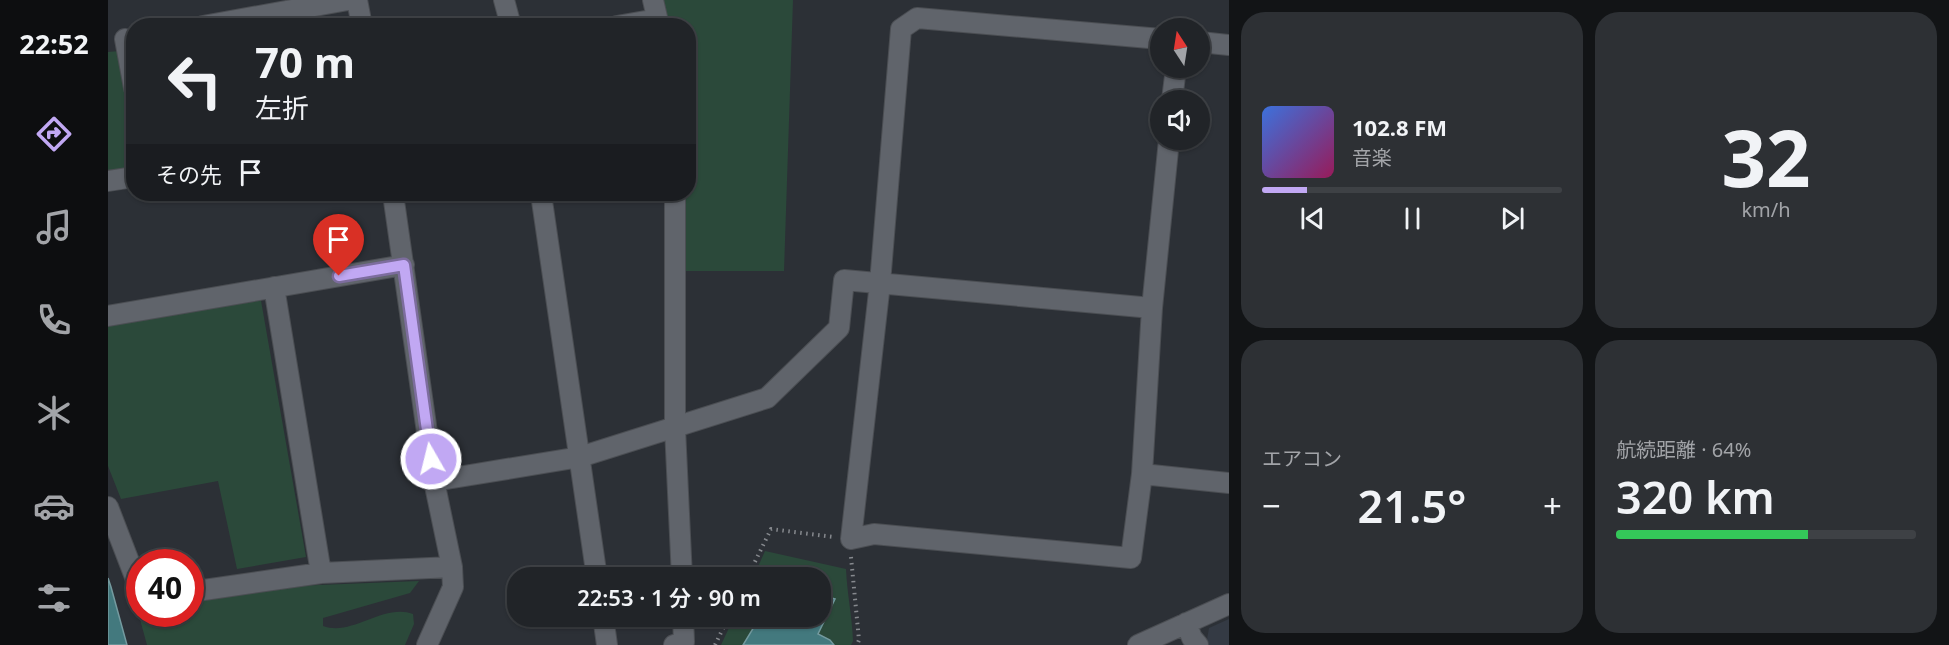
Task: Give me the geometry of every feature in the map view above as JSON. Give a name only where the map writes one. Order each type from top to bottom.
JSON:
[{"type":"street","points":[[248,18],[348,0]]},
{"type":"street","points":[[357,0],[360,18]]},
{"type":"street","points":[[504,0],[509,18]]},
{"type":"street","points":[[1150,38],[917,18],[901,29],[880,283],[851,539],[874,534],[1131,558],[1142,474],[1152,308],[1168,150]]},
{"type":"street","points":[[122,40],[126,56]]},
{"type":"street","points":[[1210,43],[1229,45]]},
{"type":"street","points":[[108,181],[126,178]]},
{"type":"street","points":[[394,201],[434,481],[452,567],[453,587],[427,645]]},
{"type":"street","points":[[542,201],[595,567]]},
{"type":"street","points":[[675,201],[675,428],[681,567]]},
{"type":"street","points":[[108,316],[404,265]]},
{"type":"street","points":[[434,481],[580,456],[767,398],[839,328],[844,280],[1152,308]]},
{"type":"street","points":[[274,287],[321,573]]},
{"type":"street","points":[[1142,474],[1229,483]]},
{"type":"street","points":[[108,507],[126,554]]},
{"type":"street","points":[[204,589],[321,573],[452,567]]},
{"type":"street","points":[[1138,645],[1229,604]]},
{"type":"street","points":[[1186,623],[1192,638],[1198,645]]},
{"type":"street","points":[[605,627],[607,645]]},
{"type":"street","points":[[674,645],[684,642],[683,627]]},
{"type":"path","points":[[752,567],[771,529],[851,539],[850,564],[859,640],[857,645]]},
{"type":"path","points":[[715,645],[724,627]]},
{"type":"shaded area","points":[[1229,619],[1229,645],[1206,645],[1209,628]]},
{"type":"green space","points":[[660,0],[793,0],[784,271],[682,271],[681,201],[696,201],[696,18],[664,18]]},
{"type":"green space","points":[[120,51],[126,87],[126,168],[108,172],[108,52]]},
{"type":"green space","points":[[260,295],[306,557],[237,569],[218,481],[121,499],[108,466],[108,323]]},
{"type":"green space","points":[[765,551],[846,569],[853,641],[851,645],[834,645],[830,640],[818,634],[821,627],[831,627],[831,607],[835,599],[831,598],[831,567],[758,567]]},
{"type":"green space","points":[[419,581],[410,593],[323,618],[323,626],[334,628],[402,612],[413,614],[414,624],[405,645],[147,645],[142,627],[204,627],[204,601],[294,586]]},
{"type":"green space","points":[[729,627],[754,627],[743,645],[721,645]]},
{"type":"water","points":[[108,578],[111,587],[127,645],[108,645]]},
{"type":"water","points":[[754,627],[821,627],[818,634],[830,640],[834,645],[743,645]]},
{"type":"route","points":[[339,276],[404,265],[431,459]]}]
